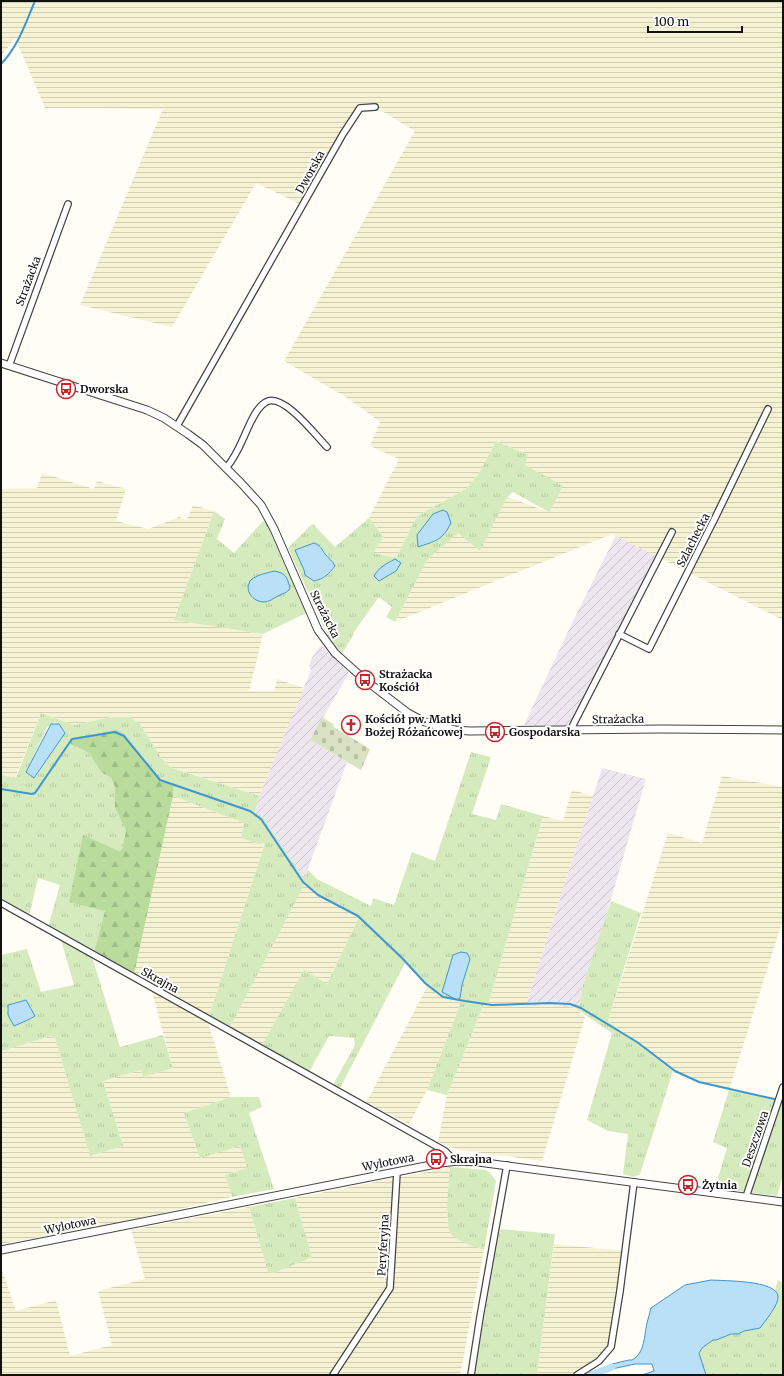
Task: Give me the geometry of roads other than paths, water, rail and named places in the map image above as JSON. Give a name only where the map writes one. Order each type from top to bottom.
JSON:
[{"type":"street","name":"Dworska","points":[[178,426],[343,134],[360,108],[374,107]]},
{"type":"street","name":"Strażacka","points":[[9,366],[68,204]]},
{"type":"street","name":"Strażacka","points":[[1,363],[156,414],[178,426],[203,445],[252,493],[268,516],[315,623],[327,643],[346,664],[395,704],[408,713],[426,722],[455,730],[478,732],[573,730],[783,730]]},
{"type":"street","points":[[226,468],[239,448],[257,412],[263,403],[270,400],[278,401],[290,409],[327,447]]},
{"type":"street","name":"Szlachecka","points":[[619,634],[649,649],[768,409]]},
{"type":"street","points":[[573,730],[573,725],[672,532]]},
{"type":"street","name":"Skrajna","points":[[1,903],[445,1151],[450,1156],[451,1162]]},
{"type":"street","name":"Deszczowa","points":[[746,1197],[783,1087]]},
{"type":"street","name":"Wylotowa","points":[[1,1250],[451,1162],[478,1162],[507,1165],[783,1202]]},
{"type":"street","points":[[471,1375],[507,1165]]},
{"type":"street","name":"Peryferyjna","points":[[333,1375],[390,1288],[397,1172]]},
{"type":"street","points":[[577,1375],[599,1361],[611,1347],[634,1182]]},
{"type":"water","points":[[443,510],[447,512],[451,523],[448,529],[438,540],[418,547],[417,535],[433,514]]},
{"type":"water","points":[[314,543],[321,547],[335,566],[326,576],[314,581],[305,575],[295,550]]},
{"type":"water","points":[[395,559],[401,563],[396,571],[379,581],[374,576],[378,570]]},
{"type":"water","points":[[274,571],[284,574],[288,581],[290,588],[289,590],[264,602],[253,598],[250,595],[248,588],[251,580],[259,575]]},
{"type":"water","points":[[51,724],[59,724],[65,733],[34,778],[26,772]]},
{"type":"water","points":[[461,952],[467,953],[470,959],[462,985],[460,998],[457,1000],[442,992],[453,955]]},
{"type":"water","points":[[26,1000],[35,1016],[14,1026],[8,1015],[8,1005]]},
{"type":"water","points":[[711,1280],[759,1284],[769,1287],[775,1291],[778,1296],[778,1300],[760,1328],[744,1331],[738,1334],[731,1334],[713,1340],[702,1348],[699,1353],[706,1375],[642,1375],[654,1371],[652,1364],[635,1364],[612,1369],[612,1364],[632,1360],[642,1349],[651,1308],[685,1285]]},
{"type":"waterway","points":[[1,64],[17,42],[35,1]]},
{"type":"waterway","points":[[1,789],[32,794],[35,793],[72,739],[115,732],[124,736],[160,780],[250,811],[261,819],[303,882],[318,895],[358,916],[402,958],[425,983],[443,997],[492,1005],[550,1003],[570,1004],[581,1008],[637,1042],[675,1071],[699,1082],[783,1101]]},
{"type":"waterway","points":[[591,1375],[612,1367]]},
{"type":"place","name":"Dworska","points":[[66,389]]},
{"type":"place","name":"Strażacka Kościół","points":[[365,680]]},
{"type":"place","name":"Kościół pw. Matki Bożej Różańcowej","points":[[351,725]]},
{"type":"place","name":"Gospodarska","points":[[495,732]]},
{"type":"place","name":"Skrajna","points":[[436,1159]]},
{"type":"place","name":"Żytnia","points":[[688,1185]]}]
